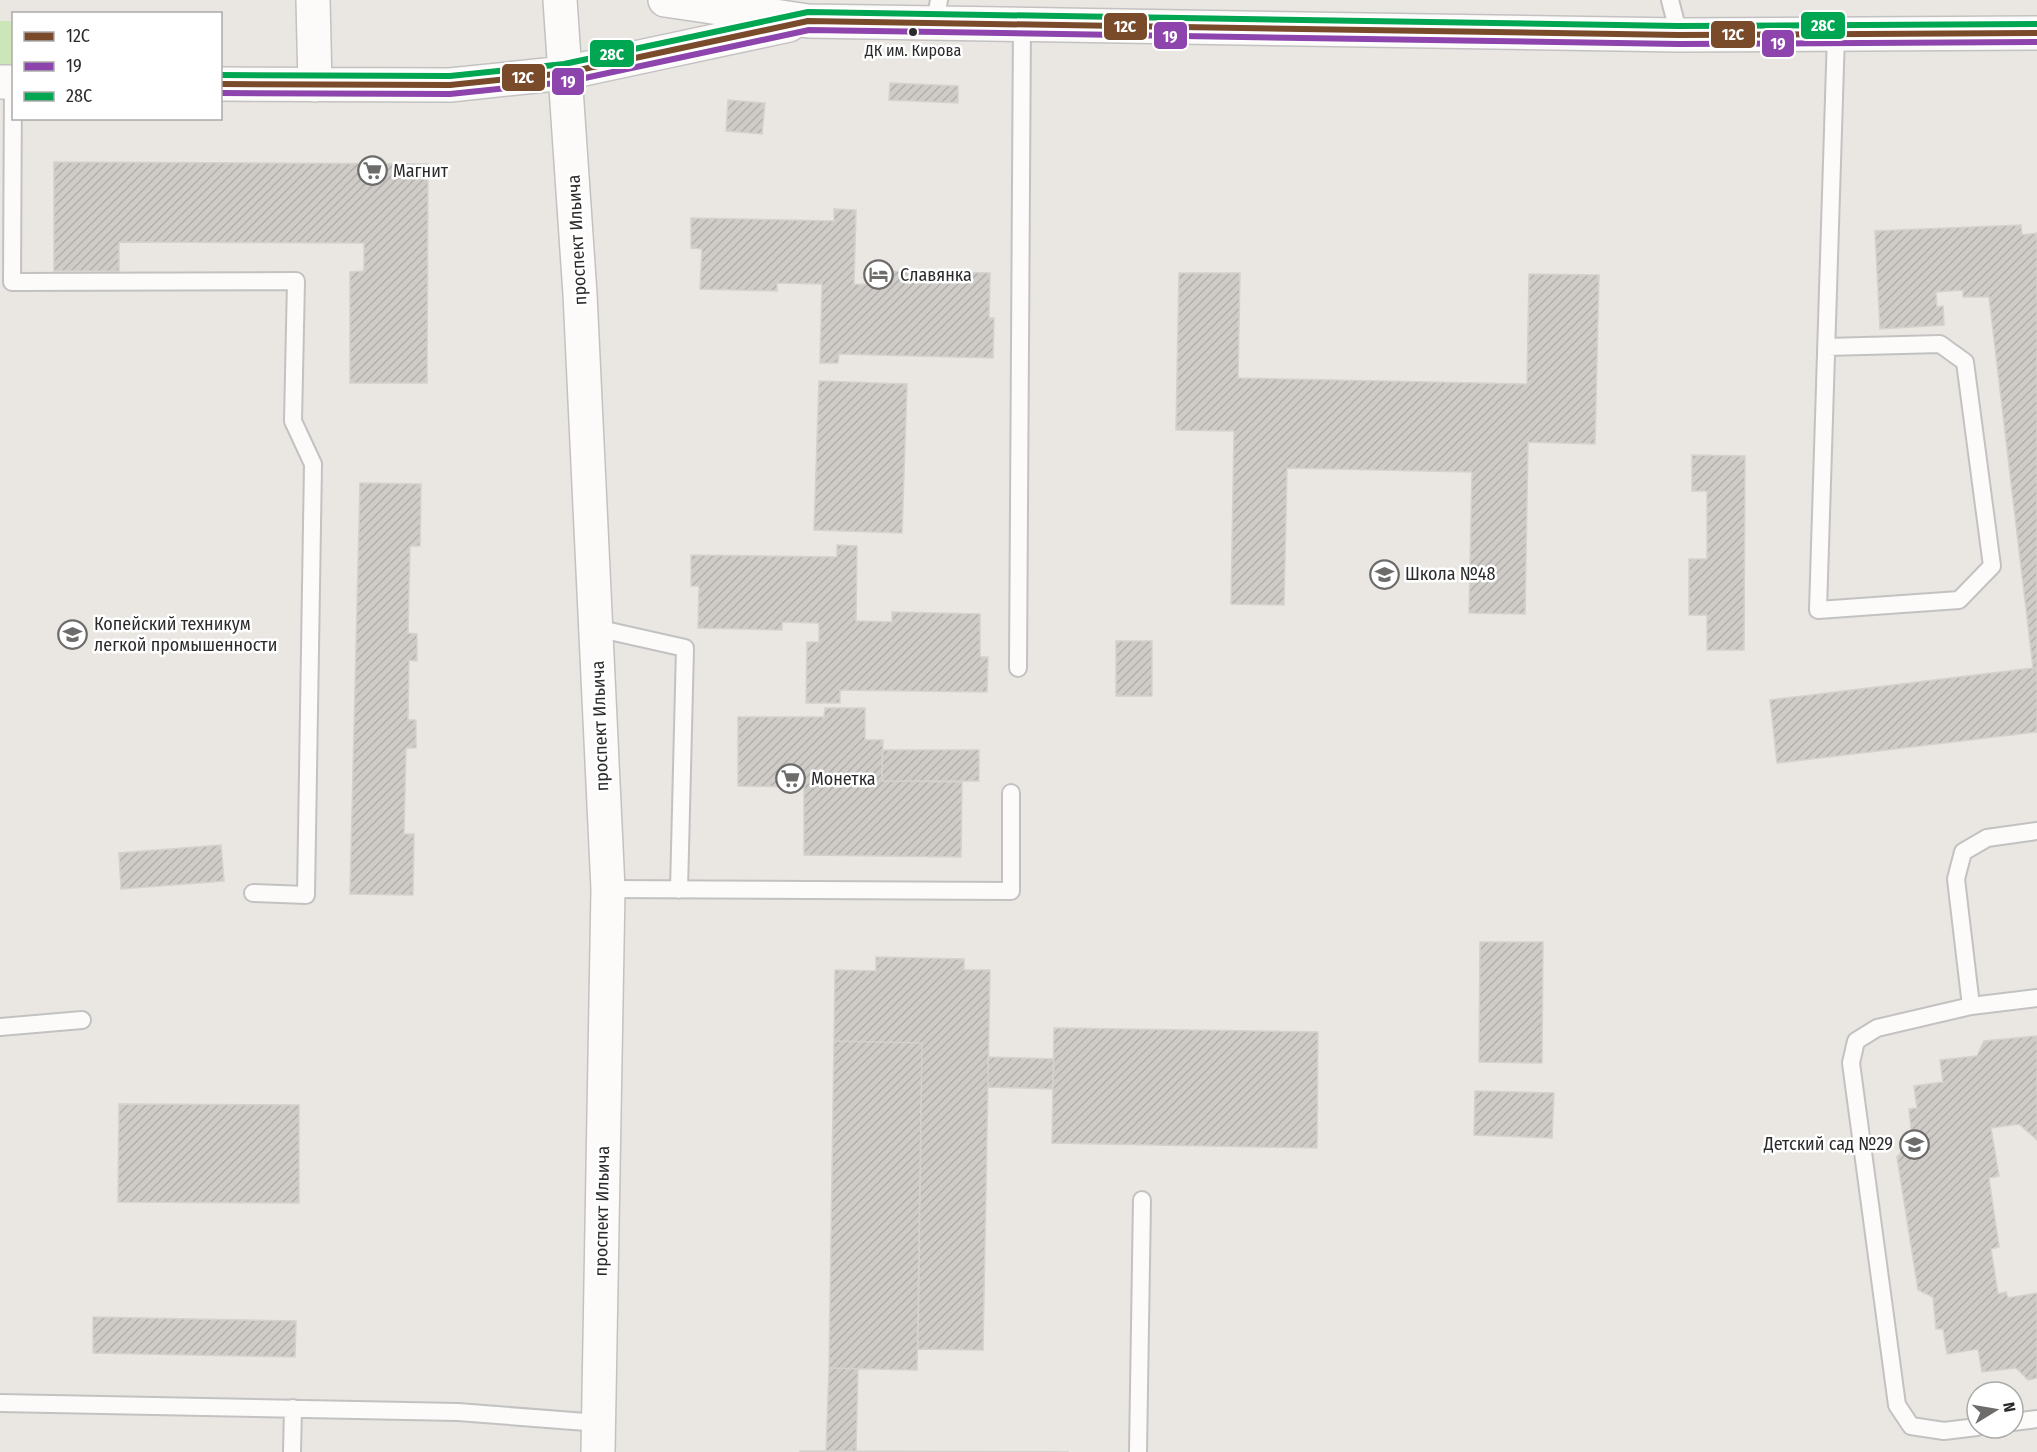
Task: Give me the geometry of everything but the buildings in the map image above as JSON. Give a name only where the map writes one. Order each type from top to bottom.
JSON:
[{"type":"main road","points":[[313,0],[315,85]]},
{"type":"main road","name":"проспект Ильича","points":[[560,0],[576,210],[608,889],[599,1438]]},
{"type":"main road","points":[[668,0],[808,21]]},
{"type":"main road","points":[[222,84],[450,85],[564,73],[808,21],[937,11],[1022,23],[1678,35],[2037,33]]},
{"type":"lane","points":[[1671,0],[1678,35]]},
{"type":"lane","points":[[1018,668],[1022,23]]},
{"type":"lane","points":[[1826,347],[1940,344],[1965,362],[1992,566],[1959,600],[1818,610],[1826,347],[1836,34]]},
{"type":"lane","points":[[13,120],[12,282],[296,281],[293,421],[313,464],[306,895],[253,893]]},
{"type":"lane","points":[[596,628],[685,648],[679,890]]},
{"type":"lane","points":[[608,889],[1011,891],[1011,793]]},
{"type":"lane","points":[[1971,1006],[1956,879],[1963,852],[1987,838],[2037,831]]},
{"type":"lane","points":[[1965,1428],[1944,1431],[1911,1426],[1897,1405],[1851,1063],[1856,1041],[1877,1028],[1971,1006],[2037,998]]},
{"type":"lane","points":[[0,1027],[82,1020]]},
{"type":"lane","points":[[1138,1452],[1142,1200]]},
{"type":"lane","points":[[0,1403],[458,1412],[599,1438]]},
{"type":"lane","points":[[292,1452],[293,1408]]},
{"type":"green space","points":[[0,21],[12,21],[12,66],[0,66]]},
{"type":"transit line","name":"28С","points":[[222,75],[450,76],[564,64],[808,12],[1679,26],[2037,24]]},
{"type":"transit line","name":"12С","points":[[222,84],[450,85],[565,73],[808,21],[1679,35],[2037,33]]},
{"type":"transit line","name":"19","points":[[222,93],[450,94],[566,82],[809,30],[1679,44],[2037,42]]},
{"type":"place","name":"ДК им. Кирова","points":[[913,32]]},
{"type":"place","name":"Магнит","points":[[372,171]]},
{"type":"place","name":"Славянка","points":[[879,275]]},
{"type":"place","name":"Школа №48","points":[[1384,574]]},
{"type":"place","name":"Копейский техникум легкой промышенности","points":[[73,634]]},
{"type":"place","name":"Монетка","points":[[790,779]]},
{"type":"place","name":"Детский сад №29","points":[[1914,1144]]}]
